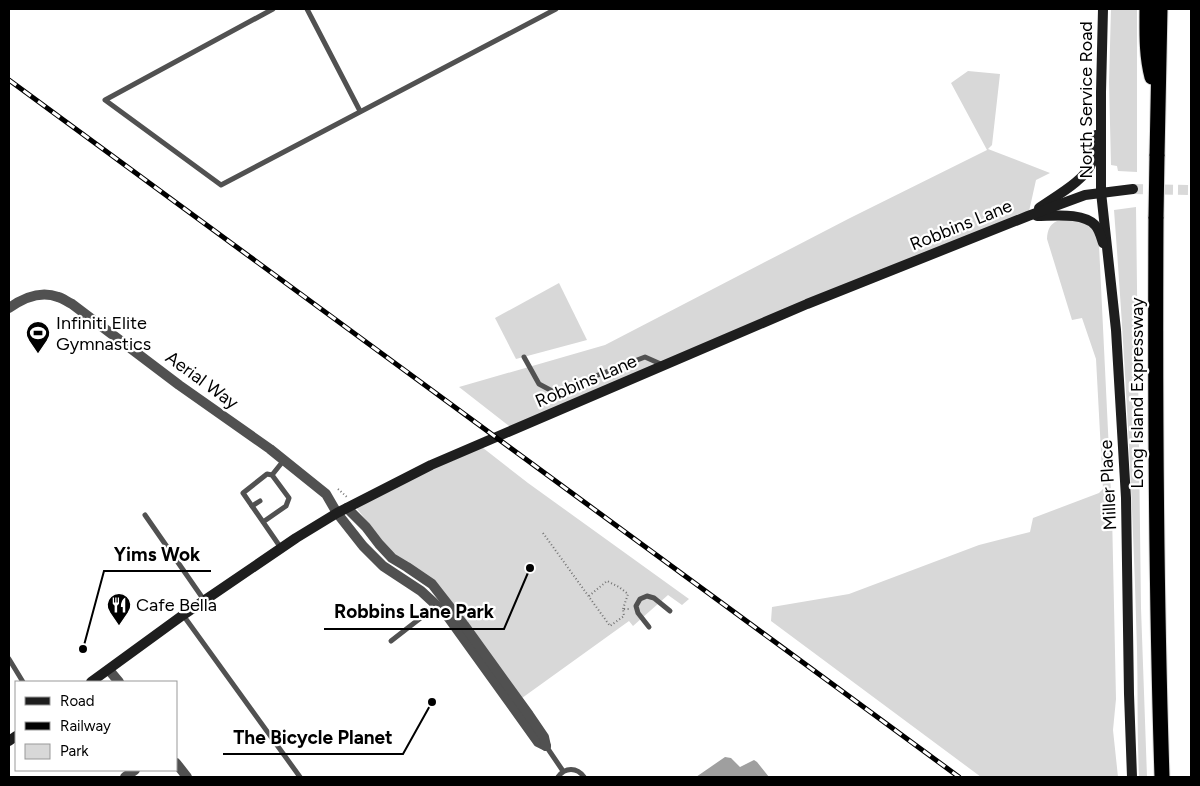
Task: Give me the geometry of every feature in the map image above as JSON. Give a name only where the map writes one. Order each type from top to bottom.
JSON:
[{"type":"highway","points":[[1147,9],[1146,36],[1149,63],[1158,98]]},
{"type":"highway","name":"Long Island Expressway","points":[[1160,9],[1155,406],[1158,668],[1162,777]]},
{"type":"street","name":"North Service Road","points":[[1101,192],[1100,92],[1103,9]]},
{"type":"street","points":[[1028,216],[1081,178],[1088,170],[1092,163],[1100,92]]},
{"type":"street","name":"Robbins Lane","points":[[92,681],[183,615],[281,548],[342,510],[430,465],[816,301],[1028,216],[1085,195],[1133,189]]},
{"type":"street","name":"Miller Place","points":[[1101,192],[1116,330],[1126,498],[1132,777]]},
{"type":"street","points":[[1028,216],[1074,216],[1087,219],[1096,226],[1103,243],[1111,287]]},
{"type":"street","name":"Aerial Way","points":[[9,308],[28,296],[44,294],[58,297],[72,304],[284,460],[326,494],[342,510]]},
{"type":"street","points":[[342,510],[363,546],[383,566],[421,592],[446,614],[538,742],[546,746]]},
{"type":"street","points":[[342,510],[366,527],[392,558],[432,584],[544,736],[546,746]]},
{"type":"street","points":[[109,670],[117,681]]},
{"type":"street","points":[[178,766],[187,777]]},
{"type":"lane","points":[[273,9],[105,100],[221,185],[556,9]]},
{"type":"lane","points":[[307,9],[360,111]]},
{"type":"lane","points":[[524,357],[539,384],[554,392],[645,358],[664,365]]},
{"type":"lane","points":[[272,475],[284,460]]},
{"type":"lane","points":[[272,475],[267,474],[243,493],[281,548]]},
{"type":"lane","points":[[263,522],[286,506],[289,498],[279,487],[272,475]]},
{"type":"lane","points":[[252,506],[260,501]]},
{"type":"lane","points":[[145,515],[205,600]]},
{"type":"lane","points":[[649,627],[638,613],[636,606],[640,599],[647,596],[654,598],[670,611]]},
{"type":"lane","points":[[391,641],[436,606]]},
{"type":"lane","points":[[183,615],[300,777]]},
{"type":"lane","points":[[9,659],[22,681]]},
{"type":"lane","points":[[546,746],[563,771]]},
{"type":"lane","points":[[558,777],[563,771],[572,769],[577,770],[584,777]]},
{"type":"path","points":[[543,533],[610,626],[624,616],[623,610],[628,594],[619,587],[607,581],[589,596]]},
{"type":"path","points":[[623,610],[637,609]]},
{"type":"green space","points":[[1111,9],[1137,9],[1137,172],[1118,171],[1117,166],[1111,165],[1109,82]]},
{"type":"green space","points":[[968,71],[1000,74],[992,145],[988,149],[1050,173],[1036,180],[1028,216],[513,429],[459,387],[605,345],[850,218],[987,150],[951,83]]},
{"type":"green space","points":[[1136,207],[1141,608],[1147,777],[1139,777],[1131,484],[1114,210]]},
{"type":"green space","points":[[1073,218],[1084,222],[1094,230],[1099,245],[1112,513],[1116,699],[1113,730],[1118,777],[981,777],[771,621],[772,607],[849,594],[979,545],[1030,532],[1033,518],[1099,493],[1103,489],[1096,359],[1082,318],[1072,320],[1047,239],[1051,225]]},
{"type":"green space","points":[[559,283],[587,340],[516,359],[495,318]]},
{"type":"green space","points":[[478,444],[528,483],[689,599],[682,605],[668,595],[633,626],[629,621],[522,698],[436,582],[393,554],[354,505]]},
{"type":"shaded area","points":[[725,757],[731,758],[740,767],[754,760],[769,777],[696,777]]},
{"type":"tunnel","points":[[1133,189],[1191,190]]},
{"type":"railway","points":[[9,80],[959,777]]},
{"type":"place","name":"Infiniti Elite Gymnastics","points":[[38,354]]},
{"type":"place","name":"Robbins Lane Park","points":[[530,568]]},
{"type":"place","name":"Cafe Bella","points":[[119,626]]},
{"type":"place","name":"Yims Wok","points":[[83,649]]},
{"type":"place","name":"The Bicycle Planet","points":[[432,702]]}]
